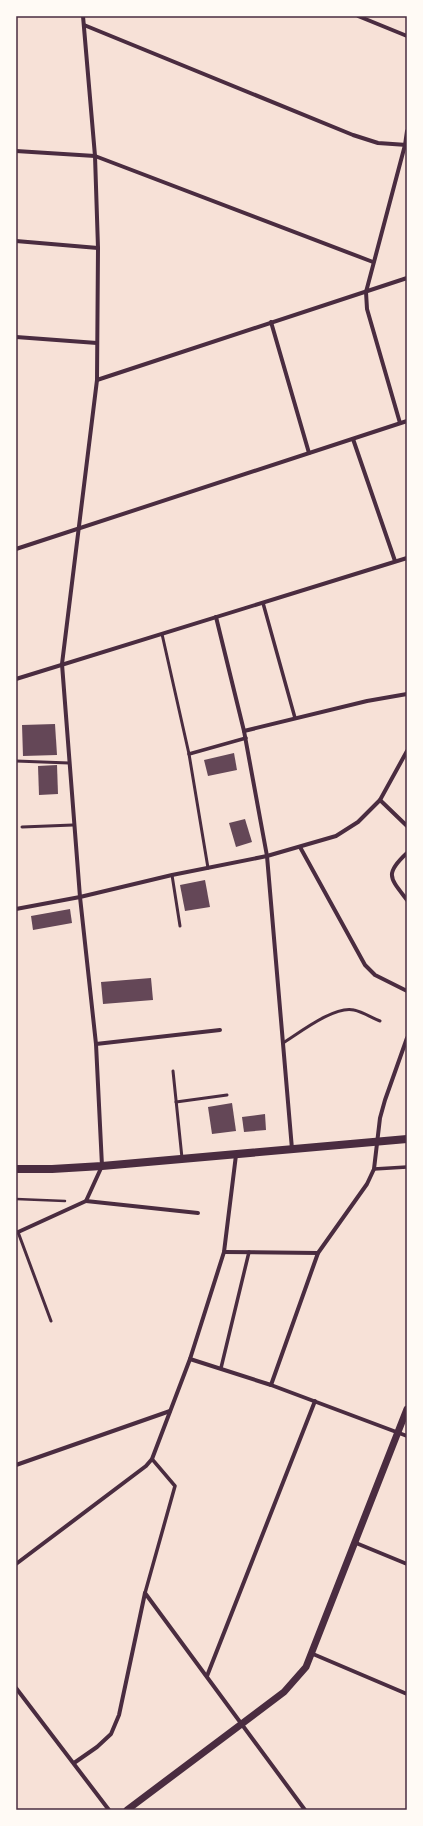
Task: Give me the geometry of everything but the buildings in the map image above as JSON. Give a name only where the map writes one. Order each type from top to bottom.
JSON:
[{"type":"main road","points":[[16,1169],[52,1169],[102,1166],[407,1139]]},
{"type":"street","points":[[83,16],[95,156],[98,248],[97,380],[62,664],[80,897],[96,1044],[102,1166],[86,1202]]},
{"type":"street","points":[[358,16],[407,36]]},
{"type":"street","points":[[84,25],[353,135],[378,143],[406,145]]},
{"type":"street","points":[[400,423],[367,308],[366,292],[406,145],[407,131]]},
{"type":"street","points":[[16,151],[95,156],[373,262]]},
{"type":"street","points":[[16,241],[98,248]]},
{"type":"street","points":[[97,380],[407,278]]},
{"type":"street","points":[[271,322],[309,453]]},
{"type":"street","points":[[16,337],[97,343]]},
{"type":"street","points":[[16,549],[407,421]]},
{"type":"street","points":[[353,439],[395,561]]},
{"type":"street","points":[[16,679],[407,558]]},
{"type":"street","points":[[263,603],[295,718]]},
{"type":"street","points":[[216,617],[246,738],[267,856],[292,1150]]},
{"type":"street","points":[[244,731],[367,701],[407,694]]},
{"type":"street","points":[[189,754],[246,738]]},
{"type":"street","points":[[16,909],[80,897],[172,875],[267,856],[336,836],[358,822],[380,800],[407,752]]},
{"type":"street","points":[[380,800],[407,826]]},
{"type":"street","points":[[300,847],[365,965],[375,975],[407,991]]},
{"type":"street","points":[[407,853],[394,864],[391,874],[393,882],[407,900]]},
{"type":"street","points":[[96,1044],[220,1030]]},
{"type":"street","points":[[271,1385],[318,1253],[367,1184],[374,1169],[380,1118],[384,1100],[407,1038]]},
{"type":"street","points":[[16,1564],[146,1466],[152,1459],[190,1359],[224,1252],[236,1155]]},
{"type":"street","points":[[374,1169],[407,1167]]},
{"type":"street","points":[[17,1232],[86,1202],[198,1213]]},
{"type":"street","points":[[224,1252],[318,1253]]},
{"type":"street","points":[[221,1368],[248,1252]]},
{"type":"street","points":[[190,1359],[271,1385],[407,1436]]},
{"type":"street","points":[[207,1676],[315,1401]]},
{"type":"street","points":[[127,1810],[284,1692],[306,1667],[313,1654],[407,1409]]},
{"type":"street","points":[[16,1464],[170,1411]]},
{"type":"street","points":[[74,1763],[97,1747],[111,1734],[119,1715],[145,1593],[175,1486],[152,1459]]},
{"type":"street","points":[[356,1543],[407,1564]]},
{"type":"street","points":[[145,1593],[305,1810]]},
{"type":"street","points":[[313,1654],[407,1694]]},
{"type":"street","points":[[16,1688],[109,1810]]},
{"type":"lane","points":[[162,634],[189,754],[208,868]]},
{"type":"lane","points":[[16,761],[69,763]]},
{"type":"lane","points":[[22,827],[74,825]]},
{"type":"lane","points":[[172,875],[180,926]]},
{"type":"lane","points":[[283,1043],[328,1016],[342,1010],[354,1010],[380,1022]]},
{"type":"lane","points":[[173,1071],[182,1159]]},
{"type":"lane","points":[[176,1102],[227,1095]]},
{"type":"lane","points":[[17,1232],[51,1322]]},
{"type":"path","points":[[16,1199],[86,1202]]}]
